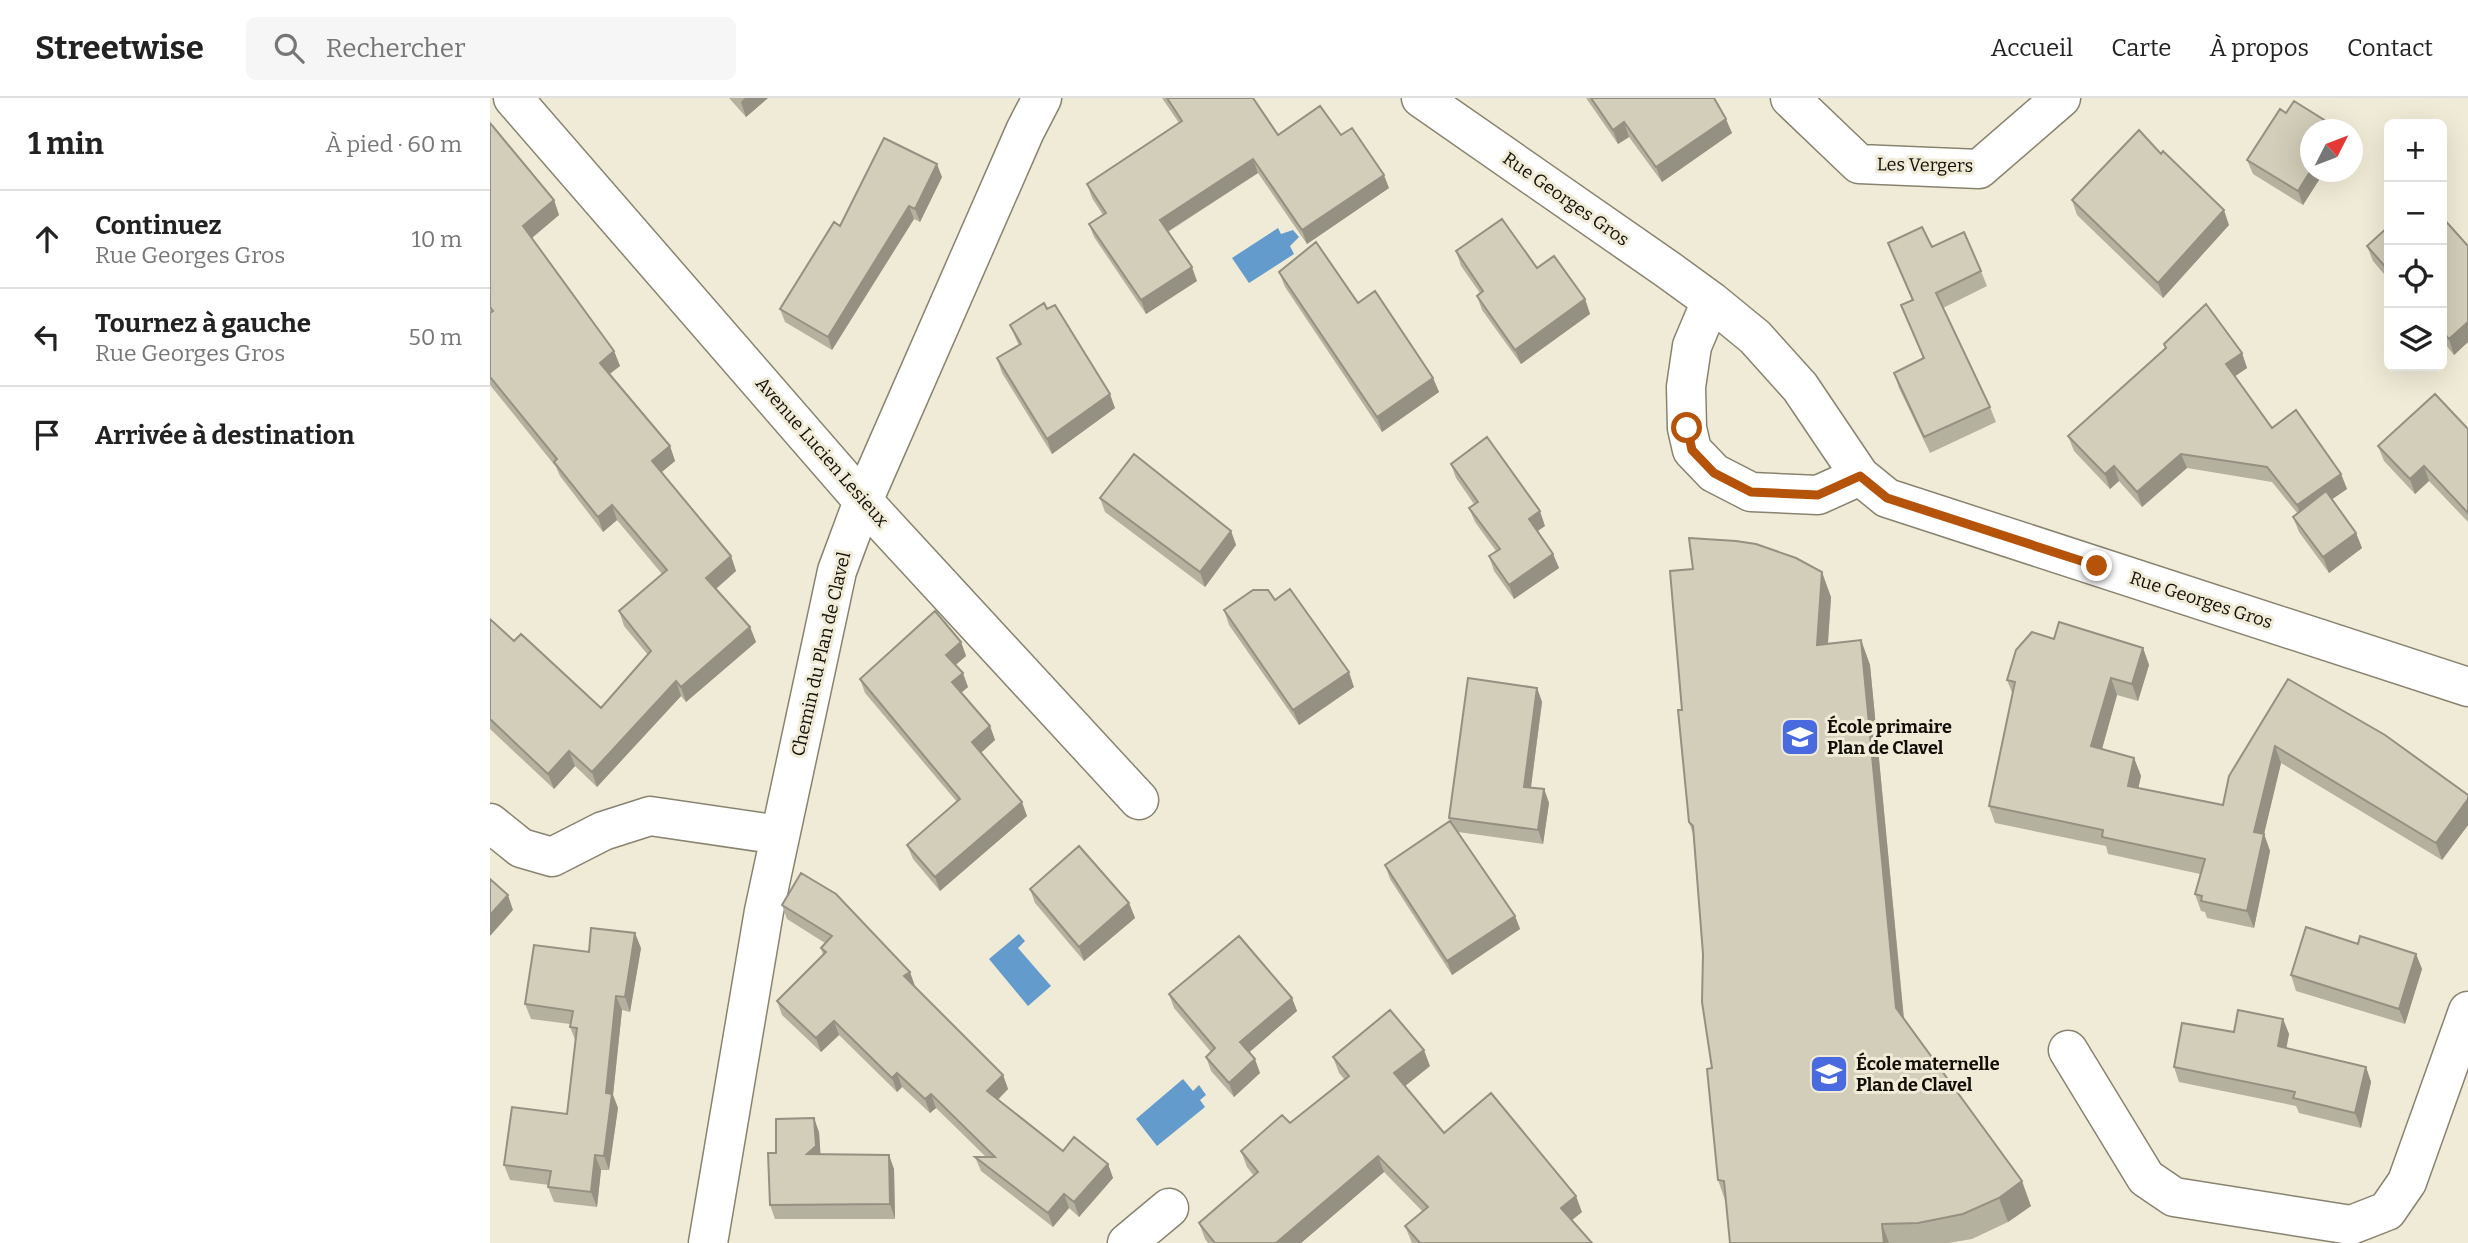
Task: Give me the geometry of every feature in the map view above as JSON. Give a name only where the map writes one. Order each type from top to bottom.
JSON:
[{"type":"street","name":"Avenue Lucien Lesieux","points":[[513,98],[863,501],[1139,800]]},
{"type":"street","name":"Chemin du Plan de Clavel","points":[[708,1243],[764,911],[837,571],[863,501],[1025,131],[1042,98]]},
{"type":"street","name":"Rue Georges Gros","points":[[1420,98],[1711,301],[1755,337],[1800,387],[1860,476],[1887,498],[2468,687]]},
{"type":"street","name":"Les Vergers","points":[[1790,98],[1859,164],[1979,169],[2061,98]]},
{"type":"street","points":[[1711,301],[1692,346],[1686,387],[1687,428],[1692,450],[1714,473],[1751,492],[1818,495],[1860,476]]},
{"type":"street","points":[[490,823],[521,848],[552,857],[603,831],[650,816],[780,835]]},
{"type":"street","points":[[2068,1050],[2146,1178],[2174,1196],[2351,1225],[2387,1211],[2407,1182],[2468,1011]]},
{"type":"street","points":[[1127,1243],[1169,1208]]},
{"type":"water","points":[[1278,228],[1281,234],[1293,230],[1299,237],[1290,246],[1294,254],[1249,283],[1232,258]]},
{"type":"water","points":[[1019,934],[1025,941],[1018,948],[1051,986],[1028,1006],[989,959]]},
{"type":"water","points":[[1183,1079],[1193,1091],[1199,1085],[1206,1095],[1200,1100],[1205,1107],[1157,1146],[1136,1119]]},
{"type":"building","points":[[1167,98],[1253,98],[1278,135],[1320,106],[1341,135],[1352,128],[1384,175],[1302,230],[1253,159],[1160,220],[1192,267],[1141,300],[1089,224],[1106,213],[1087,184],[1182,121]]},
{"type":"building","points":[[1591,98],[1714,98],[1726,119],[1656,167],[1624,122],[1613,130]]},
{"type":"building","points":[[2294,101],[2323,119],[2300,119],[2300,182],[2304,182],[2298,191],[2247,160],[2280,109],[2286,113]]},
{"type":"building","points":[[490,123],[554,200],[523,226],[614,351],[600,363],[670,446],[652,461],[731,556],[706,578],[750,627],[681,687],[676,681],[592,772],[569,751],[548,774],[490,719],[490,619],[514,641],[521,634],[601,708],[651,651],[619,611],[667,570],[612,505],[598,517],[554,462],[557,459],[490,377],[490,313],[493,311],[490,307]]},
{"type":"building","points":[[2139,130],[2161,154],[2163,151],[2224,210],[2158,283],[2072,200]]},
{"type":"building","points":[[884,138],[937,164],[915,209],[909,206],[828,337],[780,309],[834,222],[840,226]]},
{"type":"building","points":[[1502,219],[1537,268],[1554,256],[1585,299],[1515,350],[1477,296],[1483,291],[1456,251]]},
{"type":"building","points":[[2447,223],[2468,246],[2468,322],[2449,339]]},
{"type":"building","points":[[1922,227],[1932,247],[1964,232],[1981,271],[1936,293],[1990,407],[1924,437],[1894,373],[1924,358],[1901,305],[1913,300],[1888,243]]},
{"type":"building","points":[[2384,231],[2384,265],[2367,246]]},
{"type":"building","points":[[1316,242],[1358,303],[1375,291],[1433,378],[1377,417],[1279,272]]},
{"type":"building","points":[[1044,303],[1047,309],[1055,305],[1110,394],[1047,439],[997,358],[1021,344],[1010,325]]},
{"type":"building","points":[[2206,304],[2242,353],[2226,364],[2272,428],[2296,410],[2341,474],[2297,505],[2267,467],[2181,454],[2137,492],[2114,466],[2105,474],[2068,436],[2166,348],[2164,344]]},
{"type":"building","points":[[2435,394],[2468,429],[2468,513],[2424,466],[2410,479],[2378,446]]},
{"type":"building","points":[[1487,437],[1540,511],[1529,519],[1553,554],[1509,585],[1489,556],[1500,549],[1469,508],[1478,502],[1451,464]]},
{"type":"building","points":[[1134,454],[1231,531],[1200,572],[1100,498]]},
{"type":"building","points":[[2326,491],[2356,533],[2323,557],[2293,517]]},
{"type":"building","points":[[1689,538],[1756,544],[1796,558],[1822,572],[1817,645],[1861,640],[1896,1008],[2022,1181],[1999,1198],[1963,1214],[1918,1223],[1882,1224],[1884,1243],[1730,1243],[1724,1181],[1718,1180],[1707,1069],[1712,1068],[1702,1002],[1703,954],[1693,826],[1689,822],[1678,710],[1682,710],[1670,571],[1693,569]]},
{"type":"building","points":[[1290,589],[1349,672],[1293,710],[1224,610],[1253,590],[1268,590],[1275,600]]},
{"type":"building","points":[[935,611],[961,642],[946,655],[963,673],[952,682],[990,726],[972,742],[1022,802],[935,877],[907,845],[960,799],[860,679]]},
{"type":"building","points":[[2059,622],[2143,648],[2132,684],[2111,678],[2091,746],[2134,758],[2128,786],[2223,805],[2229,776],[2288,679],[2385,735],[2468,795],[2468,799],[2436,843],[2275,746],[2254,832],[2264,834],[2247,911],[2201,901],[2202,896],[2195,894],[2205,859],[2102,837],[2103,830],[1989,806],[2015,682],[2007,680],[2016,650],[2032,632],[2054,639]]},
{"type":"building","points":[[1468,678],[1537,688],[1524,787],[1544,789],[1538,830],[1449,818]]},
{"type":"building","points":[[1450,821],[1515,916],[1447,961],[1385,865]]},
{"type":"building","points":[[1079,846],[1129,903],[1079,947],[1030,889]]},
{"type":"building","points":[[801,873],[836,894],[910,972],[904,976],[1003,1075],[987,1091],[1063,1151],[1074,1137],[1108,1164],[1074,1202],[1064,1194],[1048,1213],[975,1157],[995,1157],[931,1094],[925,1099],[897,1073],[892,1078],[834,1021],[816,1038],[777,1001],[826,952],[821,948],[832,936],[782,905]]},
{"type":"building","points":[[490,879],[508,895],[490,915]]},
{"type":"building","points":[[2306,927],[2358,944],[2360,936],[2416,954],[2399,1009],[2291,975]]},
{"type":"building","points":[[591,928],[635,933],[625,997],[616,996],[606,1093],[612,1094],[604,1156],[595,1155],[591,1192],[548,1187],[551,1171],[504,1165],[512,1107],[567,1114],[577,1028],[570,1027],[573,1011],[525,1004],[534,945],[589,952]]},
{"type":"building","points":[[1239,936],[1292,998],[1240,1042],[1255,1059],[1229,1083],[1206,1057],[1215,1048],[1169,994]]},
{"type":"building","points":[[1390,1010],[1424,1050],[1394,1073],[1444,1133],[1491,1093],[1576,1196],[1561,1208],[1592,1243],[1420,1243],[1405,1226],[1428,1207],[1378,1156],[1276,1243],[1215,1243],[1199,1223],[1258,1172],[1241,1151],[1282,1115],[1290,1123],[1349,1076],[1333,1057]]},
{"type":"building","points":[[2238,1010],[2283,1019],[2278,1046],[2366,1067],[2355,1113],[2293,1098],[2295,1092],[2174,1067],[2182,1023],[2234,1032]]},
{"type":"building","points":[[814,1118],[816,1146],[807,1154],[889,1155],[890,1204],[770,1205],[768,1153],[776,1153],[776,1119]]},
{"type":"place","name":"École primaire Plan de Clavel","points":[[1800,737]]},
{"type":"place","name":"École maternelle Plan de Clavel","points":[[1829,1074]]},
{"type":"route","points":[[1687,428],[1692,450],[1714,473],[1751,492],[1818,495],[1860,476],[1887,498],[2097,566]]}]
